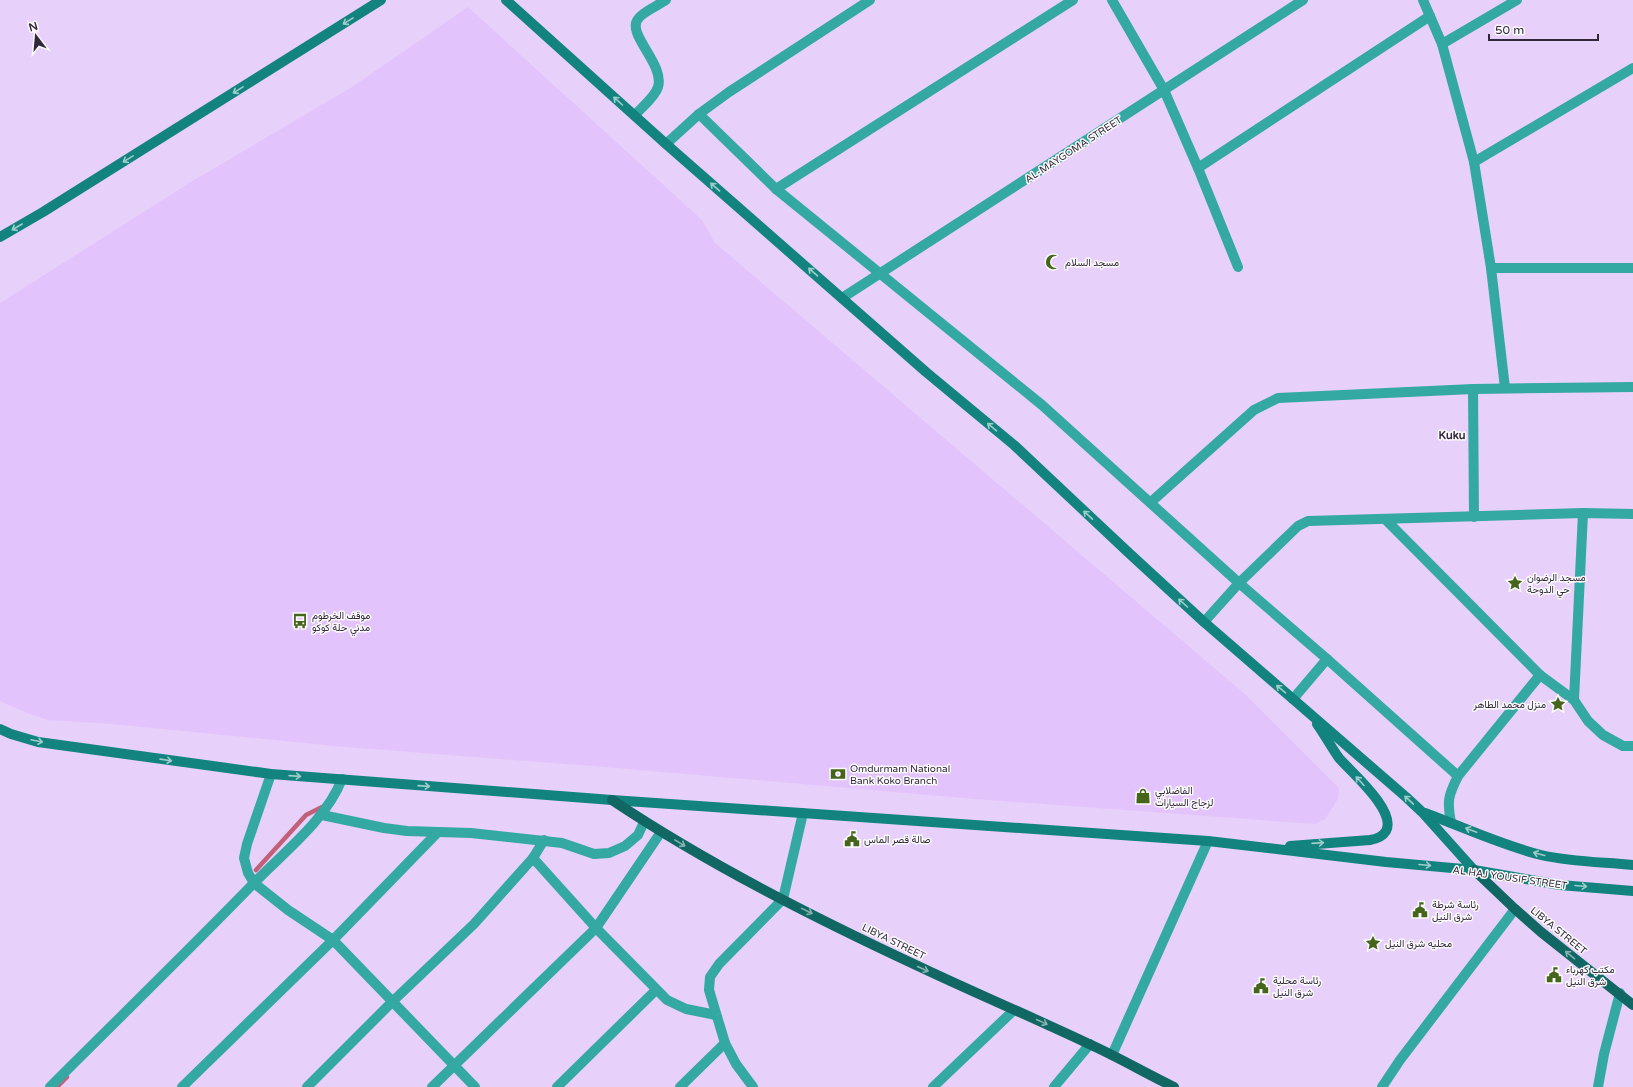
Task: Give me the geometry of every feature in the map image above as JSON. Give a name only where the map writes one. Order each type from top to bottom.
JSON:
[{"type":"main road","points":[[0,237],[43,212],[382,0]]},
{"type":"main road","points":[[506,0],[514,4],[666,144],[842,298],[1014,445],[1204,622],[1422,812],[1474,870]]},
{"type":"main road","points":[[0,729],[38,742],[271,774],[612,800],[1208,841],[1266,848],[1379,838],[1386,831],[1388,821],[1384,810],[1339,758],[1311,714]]},
{"type":"main road","name":"LIBYA STREET","points":[[612,800],[661,832],[783,900],[918,966],[1090,1044],[1174,1087]]},
{"type":"main road","points":[[1422,812],[1507,845],[1542,855],[1557,858],[1633,865]]},
{"type":"main road","name":"AL HAJ YOUSIF STREET","points":[[1266,848],[1386,862],[1474,870],[1560,885],[1633,891]]},
{"type":"main road","name":"LIBYA STREET","points":[[1474,870],[1515,909],[1633,1005]]},
{"type":"street","points":[[634,115],[650,98],[658,86],[657,71],[651,56],[636,32],[635,24],[638,18],[666,0]]},
{"type":"street","points":[[666,144],[699,114],[729,92],[870,0]]},
{"type":"street","points":[[776,189],[1074,0]]},
{"type":"street","points":[[1112,0],[1164,90],[1198,168],[1238,267]]},
{"type":"street","name":"AL-MAYGOMA STREET","points":[[842,298],[1303,0]]},
{"type":"street","points":[[1423,0],[1442,44],[1474,162],[1491,268],[1505,388]]},
{"type":"street","points":[[1442,44],[1517,0]]},
{"type":"street","points":[[1198,168],[1430,16]]},
{"type":"street","points":[[1474,162],[1633,68]]},
{"type":"street","points":[[699,114],[776,189],[1042,406],[1458,776]]},
{"type":"street","points":[[1491,268],[1633,268]]},
{"type":"street","points":[[1151,502],[1254,410],[1278,398],[1505,388],[1633,387]]},
{"type":"street","points":[[1473,389],[1474,517]]},
{"type":"street","points":[[1204,622],[1240,583],[1298,526],[1308,521],[1583,513],[1633,514]]},
{"type":"street","points":[[1574,700],[1583,513]]},
{"type":"street","points":[[1385,519],[1540,675],[1574,700],[1588,721],[1603,735],[1623,746],[1633,746]]},
{"type":"street","points":[[1293,699],[1327,659]]},
{"type":"street","points":[[1451,823],[1448,802],[1450,791],[1458,776],[1540,675]]},
{"type":"street","points":[[271,774],[247,844],[244,858],[248,873],[254,883],[288,910],[334,940],[475,1087]]},
{"type":"street","points":[[50,1087],[220,919],[322,815],[337,792],[342,779]]},
{"type":"street","points":[[753,1087],[736,1064],[725,1043],[709,990],[710,977],[719,964],[783,900],[803,812]]},
{"type":"street","points":[[322,815],[384,828],[438,833],[471,833],[544,840],[562,843],[594,854],[609,853],[625,846],[638,834],[644,822]]},
{"type":"street","points":[[432,1087],[596,928],[661,832]]},
{"type":"street","points":[[182,1087],[334,940],[438,833]]},
{"type":"street","points":[[307,1087],[393,1001],[474,924],[533,858],[544,840]]},
{"type":"street","points":[[1112,1055],[1208,841]]},
{"type":"street","points":[[533,858],[596,928],[667,1000],[686,1009],[716,1015]]},
{"type":"street","points":[[1382,1087],[1400,1060],[1515,909]]},
{"type":"street","points":[[557,1087],[656,990]]},
{"type":"street","points":[[1598,1087],[1604,1054],[1620,993]]},
{"type":"street","points":[[933,1087],[1014,1010]]},
{"type":"street","points":[[680,1087],[725,1043]]},
{"type":"street","points":[[1054,1087],[1090,1044]]},
{"type":"shaded area","points":[[468,7],[702,220],[715,243],[1246,695],[1339,788],[1338,799],[1325,819],[1315,824],[975,799],[605,767],[334,746],[112,724],[48,720],[27,713],[0,701],[0,303],[191,182],[352,87]]},
{"type":"waterway","points":[[256,870],[306,815],[322,807]]},
{"type":"waterway","points":[[57,1087],[67,1077]]},
{"type":"place","name":"مسجد السلام","points":[[1053,262]]},
{"type":"place","name":"مسجد الرضوان حي الدوحة","points":[[1515,583]]},
{"type":"place","name":"موقف الخرطوم مدني حلة كوكو","points":[[300,621]]},
{"type":"place","name":"منزل محمد الطاهر","points":[[1558,704]]},
{"type":"place","name":"Omdurmam National Bank Koko Branch","points":[[838,774]]},
{"type":"place","name":"الفاضلابي لزجاج السيارات","points":[[1143,796]]},
{"type":"place","name":"صالة قصر الماس","points":[[852,839]]},
{"type":"place","name":"رئاسة شرطة شرق النيل","points":[[1420,910]]},
{"type":"place","name":"محليه شرق النيل","points":[[1373,943]]},
{"type":"place","name":"مكتب كهرباء شرق النيل","points":[[1554,975]]},
{"type":"place","name":"رئاسة محلية شرق النيل","points":[[1261,986]]},
{"type":"district","name":"Kuku","points":[[1452,435]]}]
